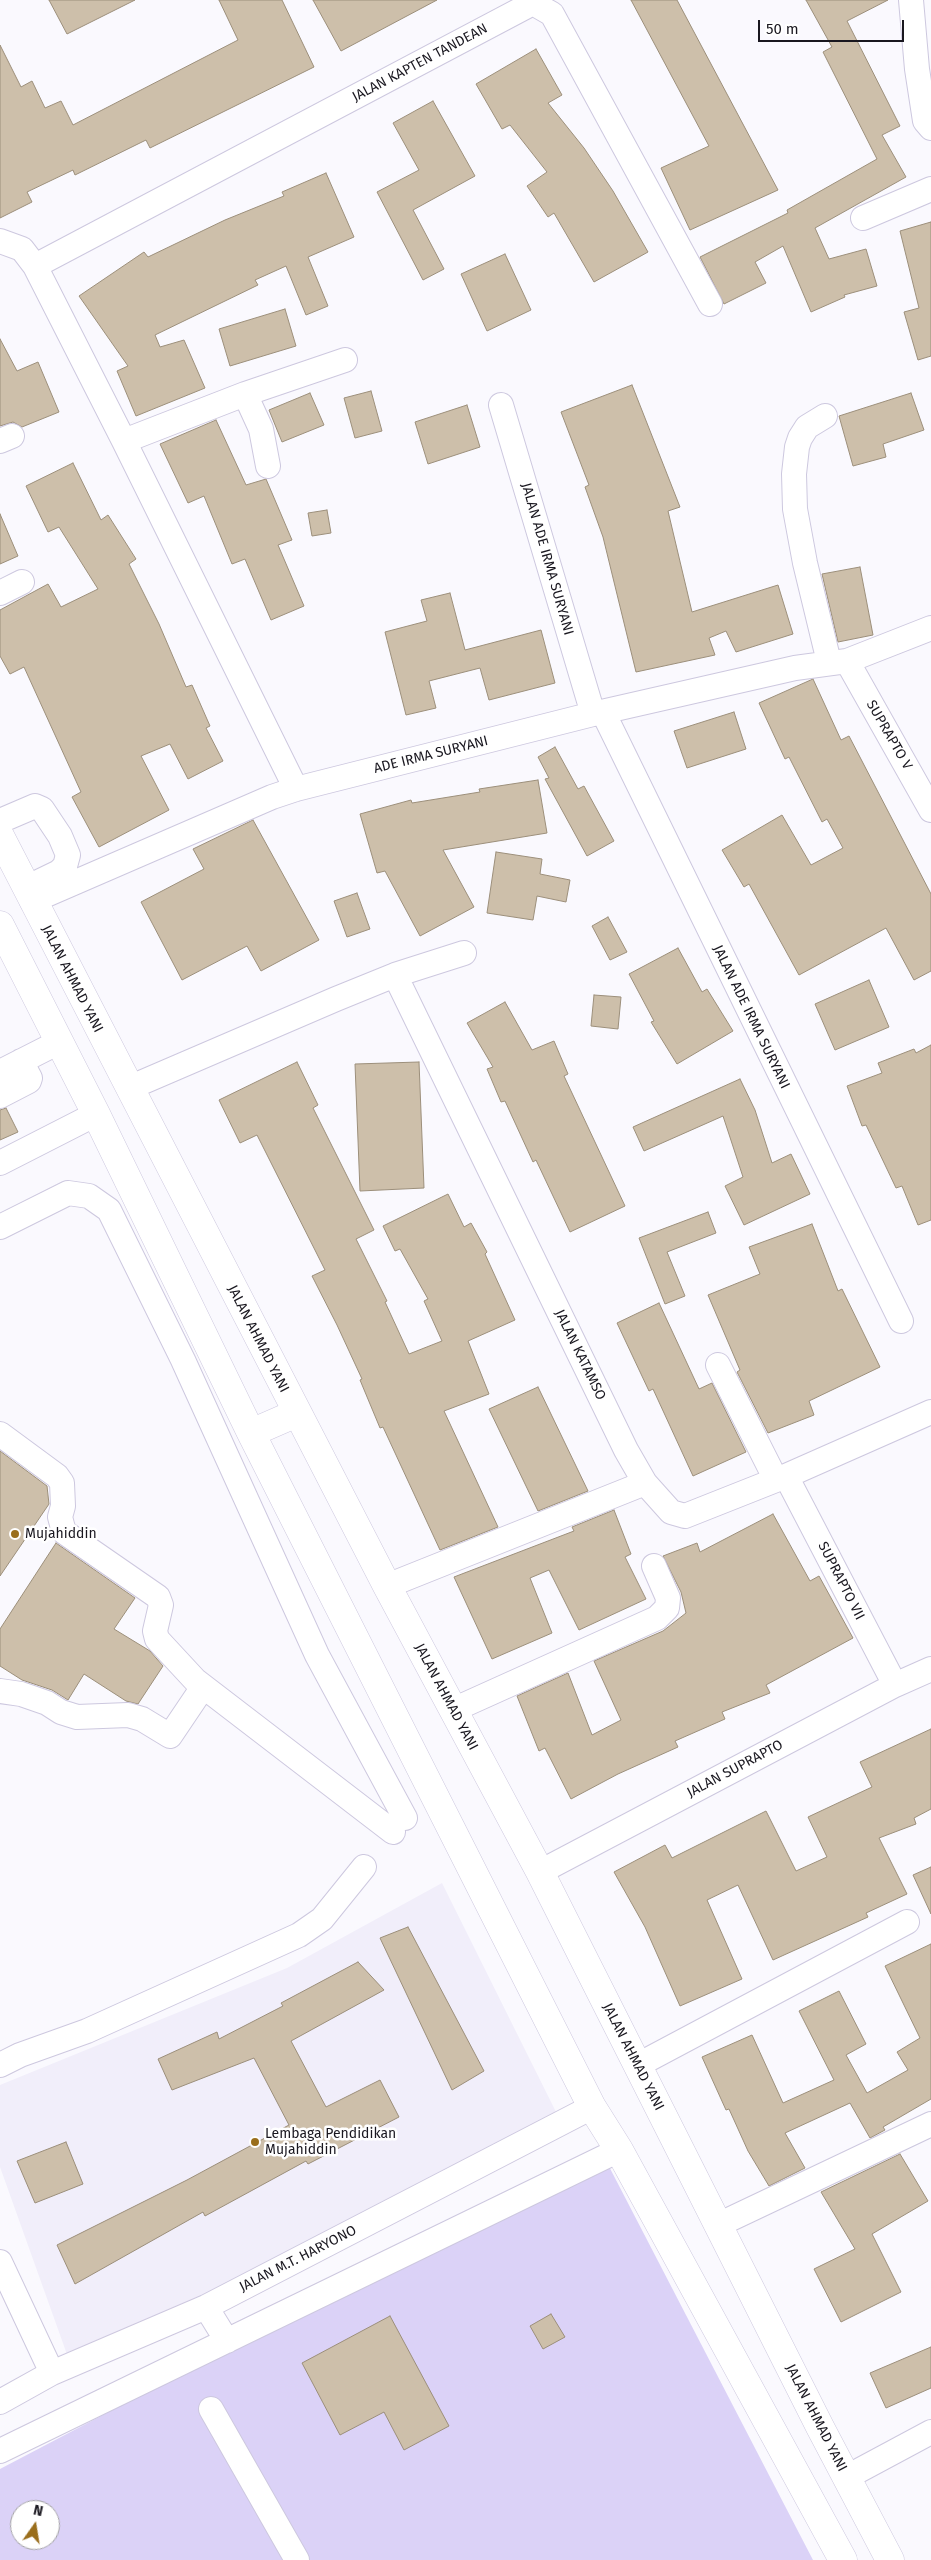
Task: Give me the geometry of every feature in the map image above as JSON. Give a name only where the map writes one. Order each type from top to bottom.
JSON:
[{"type":"main road","name":"JALAN AHMAD YANI","points":[[0,836],[387,1586],[540,1872],[820,2427],[890,2560]]},
{"type":"main road","points":[[0,925],[96,1114],[251,1433],[592,2107],[619,2150],[843,2560]]},
{"type":"main road","points":[[251,1433],[297,1413]]},
{"type":"main road","points":[[784,2450],[820,2427]]},
{"type":"street","points":[[911,0],[924,112],[927,126],[931,128]]},
{"type":"street","name":"JALAN KAPTEN TANDEAN","points":[[34,266],[537,2],[552,14],[710,304]]},
{"type":"street","points":[[863,218],[931,189]]},
{"type":"street","points":[[0,240],[22,249],[34,266],[124,441],[296,789]]},
{"type":"street","points":[[124,441],[245,394],[345,360]]},
{"type":"street","points":[[245,394],[261,429],[268,466]]},
{"type":"street","name":"JALAN ADE IRMA SURYANI","points":[[502,405],[598,713],[900,1321]]},
{"type":"street","name":"SUPRAPTO V","points":[[825,416],[807,427],[797,447],[794,474],[795,509],[805,563],[838,662],[931,810]]},
{"type":"street","points":[[0,593],[22,582]]},
{"type":"street","name":"ADE IRMA SURYANI","points":[[29,895],[296,789],[598,713],[795,668],[838,662],[931,628]]},
{"type":"street","points":[[0,821],[32,807],[39,807],[60,836],[68,854],[65,866],[29,895]]},
{"type":"street","points":[[129,1088],[232,1042],[395,975],[464,953]]},
{"type":"street","name":"JALAN KATAMSO","points":[[395,975],[626,1450],[645,1483],[670,1512],[681,1516],[691,1515],[931,1412]]},
{"type":"street","points":[[0,1072],[59,1042]]},
{"type":"street","points":[[0,1096],[29,1081],[30,1078],[21,1061]]},
{"type":"street","points":[[0,1163],[96,1114]]},
{"type":"street","points":[[0,1227],[68,1193],[89,1196],[109,1210],[183,1360],[317,1655],[399,1825],[203,1687],[157,1639],[155,1631],[161,1605],[158,1597],[64,1532],[60,1518],[63,1506],[62,1483],[57,1476],[0,1434]]},
{"type":"street","name":"SUPRAPTO VII","points":[[718,1365],[895,1685]]},
{"type":"street","points":[[387,1586],[645,1483]]},
{"type":"street","points":[[453,1710],[657,1618],[667,1608],[668,1598],[654,1566]]},
{"type":"street","name":"JALAN SUPRAPTO","points":[[540,1872],[895,1685],[931,1669]]},
{"type":"street","points":[[0,1691],[21,1694],[47,1703],[70,1715],[133,1716],[142,1719],[170,1736],[203,1687]]},
{"type":"street","points":[[0,2066],[20,2055],[87,2031],[300,1935],[322,1919],[364,1867]]},
{"type":"street","points":[[638,2065],[907,1922]]},
{"type":"street","name":"JALAN M.T. HARYONO","points":[[0,2402],[52,2373],[206,2307],[592,2107]]},
{"type":"street","points":[[718,2225],[931,2124]]},
{"type":"street","points":[[0,2451],[619,2150]]},
{"type":"street","points":[[0,2262],[52,2373]]},
{"type":"street","points":[[206,2307],[227,2341]]},
{"type":"street","points":[[211,2409],[297,2560]]},
{"type":"street","points":[[847,2477],[931,2432]]},
{"type":"shaded area","name":"Lembaga Pendidikan Mujahiddin","points":[[442,1883],[558,2116],[206,2307],[69,2360],[0,2167],[0,2085],[287,1968]]},
{"type":"shaded area","points":[[602,2153],[813,2560],[0,2560],[0,2469]]},
{"type":"building","points":[[49,0],[135,0],[67,34]]},
{"type":"building","points":[[219,0],[282,0],[314,67],[150,148],[146,140],[75,175],[73,170],[27,192],[32,202],[0,218],[0,45],[21,87],[32,81],[45,108],[61,101],[73,125],[238,40]]},
{"type":"building","points":[[313,0],[437,0],[341,51]]},
{"type":"building","points":[[631,0],[677,0],[778,190],[690,230],[661,168],[709,146]]},
{"type":"building","points":[[806,0],[888,0],[847,21],[900,126],[882,135],[906,177],[815,228],[829,259],[866,249],[877,286],[844,295],[845,297],[811,312],[783,246],[755,262],[766,283],[724,304],[700,257],[788,213],[787,210],[877,159],[823,52],[832,47]]},
{"type":"building","points":[[536,49],[562,95],[548,103],[584,148],[613,191],[648,252],[594,282],[554,213],[548,217],[527,186],[547,172],[510,125],[502,129],[476,84]]},
{"type":"building","points":[[433,101],[475,176],[413,210],[444,269],[423,280],[377,192],[419,170],[393,123]]},
{"type":"building","points":[[326,173],[354,237],[308,257],[328,306],[306,315],[286,266],[255,280],[258,285],[155,335],[160,347],[184,340],[205,388],[136,416],[117,371],[128,366],[79,296],[144,252],[148,257],[225,220],[284,196],[282,192]]},
{"type":"building","points":[[931,222],[931,356],[918,360],[904,312],[919,308],[900,231]]},
{"type":"building","points":[[505,254],[531,310],[487,331],[461,274]]},
{"type":"building","points":[[285,309],[296,346],[230,366],[219,329]]},
{"type":"building","points":[[0,339],[17,371],[38,362],[59,412],[22,427],[13,422],[0,426]]},
{"type":"building","points":[[632,385],[680,507],[668,511],[692,612],[778,585],[793,634],[736,652],[726,631],[709,638],[715,655],[636,672],[603,537],[585,487],[589,485],[561,412]]},
{"type":"building","points":[[371,391],[382,431],[355,438],[344,398]]},
{"type":"building","points":[[310,393],[324,425],[282,442],[269,410]]},
{"type":"building","points":[[911,393],[924,430],[883,444],[886,457],[853,466],[839,416]]},
{"type":"building","points":[[467,405],[480,447],[428,464],[415,422]]},
{"type":"building","points":[[216,420],[246,485],[266,479],[292,540],[278,545],[304,606],[271,620],[245,559],[232,564],[204,496],[188,503],[160,444]]},
{"type":"building","points":[[73,463],[101,520],[108,515],[136,559],[129,564],[159,624],[186,687],[192,685],[210,726],[206,728],[223,761],[188,779],[170,744],[141,756],[169,810],[99,847],[72,797],[81,792],[24,667],[10,674],[0,656],[0,610],[48,584],[61,607],[98,589],[59,527],[48,532],[26,486]]},
{"type":"building","points":[[327,510],[331,533],[312,536],[308,513]]},
{"type":"building","points":[[0,514],[18,556],[0,564]]},
{"type":"building","points":[[860,567],[873,635],[838,642],[822,574]]},
{"type":"building","points":[[450,593],[465,650],[541,630],[555,683],[489,700],[480,668],[429,681],[436,708],[406,715],[385,632],[427,621],[421,600]]},
{"type":"building","points":[[813,679],[841,740],[849,736],[931,894],[931,971],[914,980],[886,928],[799,975],[749,884],[744,887],[722,850],[782,815],[811,865],[843,848],[827,819],[822,822],[789,757],[785,759],[759,703]]},
{"type":"building","points":[[734,712],[746,749],[687,768],[674,731]]},
{"type":"building","points":[[555,747],[578,789],[584,786],[614,841],[587,856],[545,779],[549,778],[538,757]]},
{"type":"building","points":[[538,780],[547,833],[443,850],[474,907],[420,936],[385,871],[377,873],[360,814],[411,800],[412,803],[480,792],[479,789]]},
{"type":"building","points":[[253,820],[319,940],[261,971],[247,946],[182,980],[141,902],[204,869],[193,849]]},
{"type":"building","points":[[496,852],[542,859],[540,874],[570,880],[566,902],[537,896],[533,920],[487,913]]},
{"type":"building","points":[[357,893],[370,929],[347,937],[334,901]]},
{"type":"building","points":[[608,917],[627,952],[610,960],[592,926]]},
{"type":"building","points":[[678,948],[702,992],[707,989],[733,1031],[677,1064],[651,1022],[654,1021],[629,974]]},
{"type":"building","points":[[869,980],[889,1027],[835,1050],[815,1004]]},
{"type":"building","points":[[594,995],[621,997],[618,1029],[591,1026]]},
{"type":"building","points":[[505,1002],[532,1050],[554,1041],[568,1074],[564,1076],[625,1206],[570,1232],[536,1160],[533,1162],[505,1101],[501,1102],[487,1069],[493,1067],[467,1023]]},
{"type":"building","points":[[931,1045],[931,1220],[918,1225],[902,1186],[896,1188],[866,1125],[862,1126],[847,1086],[882,1073],[878,1063],[914,1049],[916,1053]]},
{"type":"building","points":[[297,1062],[318,1105],[313,1108],[374,1230],[356,1239],[387,1301],[385,1302],[409,1354],[442,1341],[424,1301],[428,1299],[400,1249],[395,1251],[383,1226],[448,1194],[464,1227],[471,1223],[487,1252],[485,1254],[515,1320],[468,1341],[489,1394],[444,1411],[498,1527],[440,1550],[383,1427],[380,1428],[360,1380],[362,1379],[312,1276],[325,1270],[257,1135],[240,1143],[219,1100]]},
{"type":"building","points":[[419,1062],[424,1188],[360,1191],[355,1064]]},
{"type":"building","points":[[740,1079],[755,1110],[772,1163],[791,1154],[810,1194],[744,1225],[725,1186],[743,1177],[723,1116],[644,1151],[633,1127]]},
{"type":"building","points":[[6,1108],[18,1132],[0,1140],[0,1110]]},
{"type":"building","points":[[708,1212],[716,1233],[667,1252],[685,1296],[665,1304],[639,1238]]},
{"type":"building","points":[[812,1224],[838,1291],[842,1289],[880,1367],[809,1401],[814,1415],[768,1433],[737,1372],[740,1370],[708,1295],[760,1274],[749,1247]]},
{"type":"building","points":[[659,1303],[699,1389],[712,1383],[746,1452],[693,1476],[653,1389],[649,1391],[617,1323]]},
{"type":"building","points":[[538,1387],[588,1491],[538,1511],[489,1409]]},
{"type":"building","name":"Mujahiddin","points":[[0,1451],[47,1486],[49,1504],[0,1576]]},
{"type":"building","points":[[614,1510],[631,1554],[625,1557],[646,1599],[579,1630],[549,1570],[530,1578],[552,1633],[492,1659],[454,1577],[574,1531],[572,1527]]},
{"type":"building","points":[[773,1514],[810,1581],[819,1576],[853,1638],[766,1685],[770,1693],[722,1712],[725,1719],[675,1741],[678,1747],[618,1774],[571,1799],[545,1748],[539,1751],[517,1696],[568,1673],[592,1735],[621,1720],[594,1661],[663,1631],[686,1613],[681,1592],[663,1556],[697,1543],[700,1552]]},
{"type":"building","points":[[56,1543],[135,1598],[114,1629],[150,1651],[163,1666],[138,1704],[126,1701],[84,1674],[68,1700],[52,1690],[22,1680],[0,1666],[0,1629]]},
{"type":"building","points":[[931,1729],[931,1809],[914,1818],[916,1824],[879,1838],[907,1894],[866,1913],[868,1917],[773,1960],[738,1885],[707,1900],[742,1979],[680,2006],[645,1927],[614,1872],[665,1845],[672,1858],[766,1811],[796,1871],[827,1857],[808,1817],[872,1787],[860,1762]]},
{"type":"building","points":[[931,1867],[931,1914],[913,1875]]},
{"type":"building","points":[[408,1927],[484,2071],[452,2090],[380,1938]]},
{"type":"building","points":[[931,1944],[931,2099],[883,2127],[885,2130],[870,2138],[850,2103],[785,2133],[805,2168],[769,2186],[748,2151],[729,2109],[726,2110],[702,2057],[752,2035],[783,2103],[834,2080],[799,2011],[839,1991],[866,2044],[846,2055],[867,2093],[908,2070],[897,2052],[920,2038],[885,1966]]},
{"type":"building","points":[[358,1962],[384,1990],[291,2041],[326,2107],[380,2080],[399,2117],[308,2164],[306,2161],[205,2216],[203,2212],[75,2284],[57,2245],[187,2180],[289,2125],[254,2058],[172,2090],[158,2059],[217,2032],[219,2039],[283,2006],[281,2003]]},
{"type":"building","points":[[66,2142],[83,2184],[35,2203],[17,2161]]},
{"type":"building","points":[[900,2154],[928,2201],[872,2234],[901,2292],[841,2322],[814,2269],[855,2249],[821,2192]]},
{"type":"building","points":[[551,2314],[565,2337],[543,2349],[530,2326]]},
{"type":"building","points":[[390,2316],[449,2426],[404,2450],[384,2412],[340,2435],[302,2363]]},
{"type":"building","points":[[931,2347],[931,2388],[886,2408],[870,2373]]},
{"type":"place","name":"Mujahiddin","points":[[15,1534]]},
{"type":"place","name":"Lembaga Pendidikan Mujahiddin","points":[[255,2142]]}]
